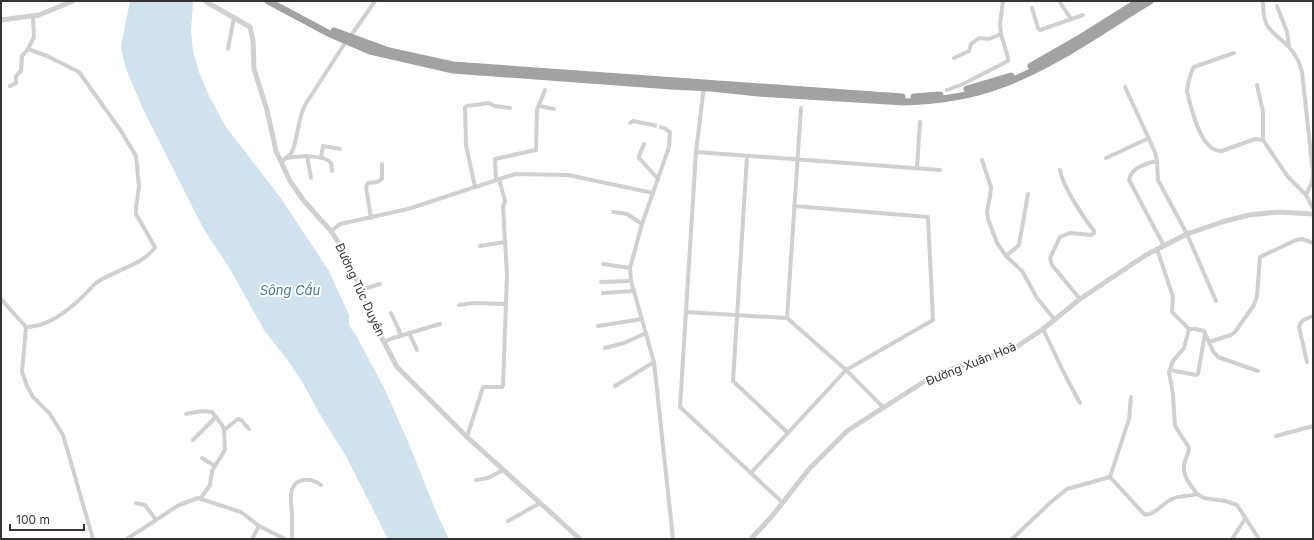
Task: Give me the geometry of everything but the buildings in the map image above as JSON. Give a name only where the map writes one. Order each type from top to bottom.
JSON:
[{"type":"highway","points":[[268,1],[328,33],[370,51],[453,70],[892,97],[941,95],[958,92],[1006,78],[1026,69],[1080,38],[1139,1]]},
{"type":"highway","points":[[277,1],[340,33],[389,51],[453,65],[704,85],[758,93],[813,95],[892,102],[942,99],[985,90],[1024,75],[1080,45],[1150,1]]},
{"type":"street","points":[[1,20],[33,17],[47,13],[72,1]]},
{"type":"street","points":[[352,34],[375,1]]},
{"type":"street","points":[[947,90],[963,84],[1008,61],[1000,25],[1003,1]]},
{"type":"street","points":[[1059,1],[1071,19]]},
{"type":"street","points":[[1263,1],[1266,24],[1271,31],[1289,47],[1300,63],[1313,173],[1312,182],[1306,195]]},
{"type":"street","name":"Đường Túc Duyên","points":[[207,2],[246,24],[252,31],[254,69],[267,110],[272,138],[281,162],[290,181],[304,202],[331,231],[346,254],[362,290],[370,315],[401,373],[467,437],[580,539]]},
{"type":"street","points":[[1276,6],[1287,32],[1289,47]]},
{"type":"street","points":[[1032,8],[1040,30],[1083,15]]},
{"type":"street","points":[[10,86],[16,83],[16,76],[21,71],[22,56],[28,49],[34,33],[33,17]]},
{"type":"street","points":[[228,49],[234,18]]},
{"type":"street","points":[[954,58],[969,51],[969,46],[979,38],[989,39],[1001,34]]},
{"type":"street","points":[[281,162],[287,158],[292,151],[302,110],[344,43]]},
{"type":"street","points":[[26,327],[35,327],[45,324],[78,301],[96,283],[143,260],[156,247],[136,212],[139,186],[136,156],[121,131],[79,72],[47,56],[28,49]]},
{"type":"street","points":[[1234,52],[1194,67],[1192,70],[1187,92],[1200,134],[1207,143],[1218,151],[1222,151],[1255,139],[1262,140]]},
{"type":"street","points":[[704,85],[696,152],[680,407],[783,503]]},
{"type":"street","points":[[1257,85],[1263,112],[1262,140],[1288,178],[1306,195],[1313,208]]},
{"type":"street","points":[[1125,87],[1155,152],[1158,180],[1187,234],[1216,301]]},
{"type":"street","points":[[467,437],[483,387],[502,387],[503,385],[506,304],[504,201],[498,180],[495,159],[536,150],[537,114],[545,90]]},
{"type":"street","points":[[475,187],[466,145],[465,107],[489,103],[495,106],[510,108]]},
{"type":"street","points":[[539,106],[554,109]]},
{"type":"street","points":[[787,318],[801,108]]},
{"type":"street","points":[[630,123],[633,121],[653,125]]},
{"type":"street","points":[[917,168],[920,122]]},
{"type":"street","points":[[664,128],[670,132],[670,145],[642,224],[630,268],[631,281],[654,362],[673,539]]},
{"type":"street","points":[[1106,158],[1149,138]]},
{"type":"street","points":[[644,144],[638,156],[658,179]]},
{"type":"street","points":[[321,158],[323,146],[340,149]]},
{"type":"street","points":[[696,152],[940,170]]},
{"type":"street","points":[[287,158],[307,156],[321,158],[330,161],[332,171]]},
{"type":"street","points":[[307,156],[311,178]]},
{"type":"street","points":[[747,156],[733,381],[788,433]]},
{"type":"street","points":[[982,160],[991,187],[987,211],[988,219],[997,243],[1001,251],[1022,271],[1037,298],[1055,320]]},
{"type":"street","points":[[1157,161],[1145,164],[1132,172],[1129,180],[1164,246]]},
{"type":"street","points":[[371,218],[366,187],[368,183],[378,182],[382,179],[382,164]]},
{"type":"street","points":[[1060,170],[1068,190],[1085,220],[1094,231],[1091,235],[1070,233],[1060,237],[1050,258],[1052,265],[1080,299]]},
{"type":"street","points":[[331,231],[340,224],[408,209],[515,174],[564,174],[653,193]]},
{"type":"street","points":[[1006,256],[1019,245],[1028,194]]},
{"type":"street","points":[[751,473],[846,370],[933,320],[928,217],[794,206]]},
{"type":"street","points":[[613,212],[626,214],[642,224]]},
{"type":"street","name":"Đường Xuân Hoà","points":[[751,539],[783,503],[809,469],[847,431],[925,381],[954,368],[1015,348],[1055,320],[1080,299],[1157,249],[1187,234],[1222,222],[1249,215],[1278,212],[1313,214]]},
{"type":"street","points":[[1209,342],[1231,335],[1235,332],[1254,305],[1257,296],[1260,257],[1296,240],[1302,239],[1313,242]]},
{"type":"street","points":[[480,246],[505,242]]},
{"type":"street","points":[[1157,249],[1173,298],[1172,312],[1189,329],[1203,330],[1213,351],[1218,357],[1258,371]]},
{"type":"street","points":[[603,264],[630,268]]},
{"type":"street","points":[[601,282],[631,281]]},
{"type":"street","points":[[362,290],[380,284]]},
{"type":"street","points":[[603,293],[634,291]]},
{"type":"street","points":[[1,299],[26,327],[22,372],[27,386],[34,397],[50,414],[62,434],[93,539]]},
{"type":"street","points":[[459,305],[473,303],[506,304]]},
{"type":"street","points":[[686,312],[787,318],[846,370],[884,408]]},
{"type":"street","points":[[391,313],[401,336]]},
{"type":"street","points":[[1307,362],[1299,327],[1303,320],[1313,316]]},
{"type":"street","points":[[598,326],[642,319]]},
{"type":"street","points":[[384,342],[440,324]]},
{"type":"street","points":[[1043,329],[1080,403]]},
{"type":"street","points":[[1189,329],[1184,348],[1173,361],[1170,370],[1175,426],[1189,450],[1184,464],[1184,471],[1197,494],[1204,498],[1235,504],[1239,507],[1259,539]]},
{"type":"street","points":[[409,333],[417,350]]},
{"type":"street","points":[[605,348],[624,343],[646,333]]},
{"type":"street","points":[[1170,370],[1196,375],[1198,374],[1205,333]]},
{"type":"street","points":[[615,386],[654,362]]},
{"type":"street","points":[[1110,477],[1128,419],[1131,397]]},
{"type":"street","points":[[186,414],[208,411],[212,412],[224,430],[225,450],[211,473],[210,485],[201,498]]},
{"type":"street","points":[[193,440],[216,418]]},
{"type":"street","points":[[224,430],[238,419],[249,428]]},
{"type":"street","points":[[1276,436],[1313,426]]},
{"type":"street","points":[[202,458],[215,466]]},
{"type":"street","points":[[476,480],[488,478],[503,470]]},
{"type":"street","points":[[1110,477],[1144,514],[1147,515],[1173,498],[1197,494]]},
{"type":"street","points":[[1012,539],[1067,489],[1110,477]]},
{"type":"street","points":[[292,539],[290,496],[295,484],[298,481],[306,479],[321,485]]},
{"type":"street","points":[[127,539],[179,505],[194,498],[201,498],[241,512],[259,526],[285,539]]},
{"type":"street","points":[[136,503],[145,505],[156,520]]},
{"type":"street","points":[[508,522],[540,503]]},
{"type":"street","points":[[1232,539],[1245,518]]},
{"type":"street","points":[[252,539],[259,526]]},
{"type":"water","name":"Sông Cầu","points":[[130,1],[194,1],[191,31],[193,51],[199,72],[208,94],[226,127],[280,197],[329,271],[349,315],[349,325],[385,390],[449,539],[388,539],[347,458],[304,385],[289,362],[264,330],[230,269],[203,228],[142,107],[126,69],[121,46]]},
{"type":"tunnel","points":[[653,125],[664,128]]}]
